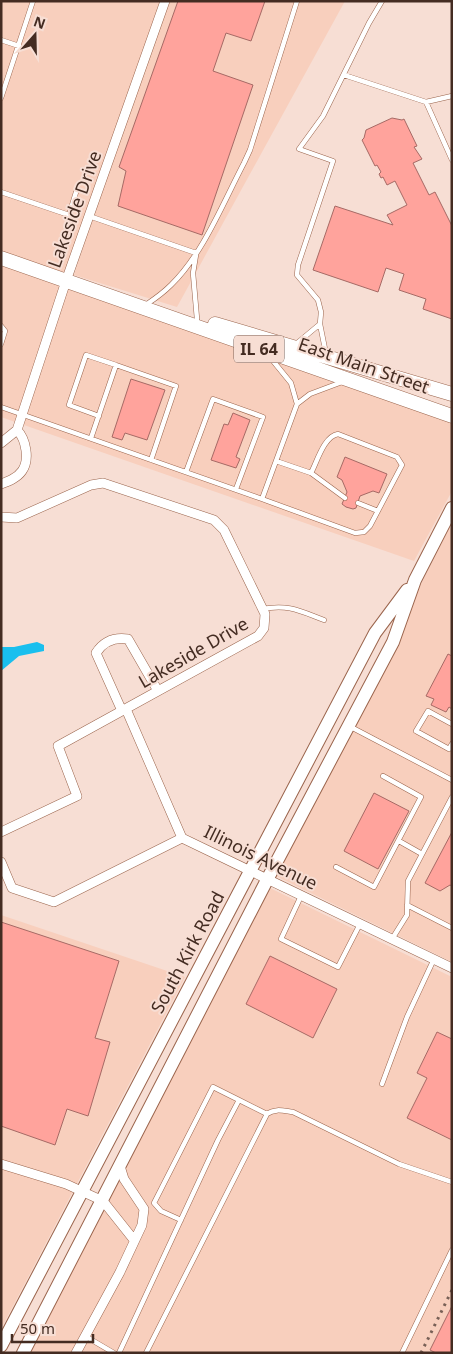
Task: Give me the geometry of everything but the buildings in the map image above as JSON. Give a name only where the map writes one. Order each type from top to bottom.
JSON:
[{"type":"main road","name":"East Main Street","points":[[1,258],[452,416]]},
{"type":"main road","name":"East Main Street","points":[[66,281],[452,394]]},
{"type":"main road","name":"South Kirk Road","points":[[23,1353],[268,878],[393,642],[415,580],[452,508]]},
{"type":"main road","name":"South Kirk Road","points":[[1,1346],[375,633],[415,580]]},
{"type":"street","name":"Lakeside Drive","points":[[17,430],[66,281],[165,1]]},
{"type":"street","points":[[1,443],[17,430],[23,436],[26,454],[23,469],[15,477],[1,484]]},
{"type":"street","name":"Lakeside Drive","points":[[1,516],[17,518],[91,485],[103,483],[214,520],[224,530],[265,614],[264,628],[258,636],[58,746],[77,796],[1,832]]},
{"type":"street","name":"Illinois Avenue","points":[[158,691],[128,639],[118,638],[101,646],[96,653],[182,838],[250,869],[452,968]]},
{"type":"street","points":[[1,862],[12,888],[54,902],[182,838]]},
{"type":"street","points":[[1,1164],[82,1190],[103,1201],[134,1240]]},
{"type":"street","points":[[76,1353],[120,1272],[142,1225],[144,1209],[124,1179],[120,1166]]},
{"type":"lane","points":[[1,98],[33,1]]},
{"type":"lane","points":[[147,304],[172,284],[196,254],[250,150],[297,1]]},
{"type":"lane","points":[[326,357],[318,300],[297,276],[297,270],[333,161],[299,149],[323,116],[369,23],[382,1]]},
{"type":"lane","points":[[1,40],[19,46]]},
{"type":"lane","points":[[344,74],[426,102],[452,96]]},
{"type":"lane","points":[[426,102],[452,160]]},
{"type":"lane","points":[[1,192],[69,215],[77,189]]},
{"type":"lane","points":[[89,216],[196,254]]},
{"type":"lane","points":[[196,254],[193,273],[197,319]]},
{"type":"lane","points":[[293,347],[320,324]]},
{"type":"lane","points":[[1,326],[5,331],[1,344]]},
{"type":"lane","points":[[265,351],[291,383],[297,404]]},
{"type":"lane","points":[[99,416],[69,405],[86,355],[176,386],[151,460]]},
{"type":"lane","points":[[91,438],[116,365]]},
{"type":"lane","points":[[262,498],[297,404],[310,394],[348,380]]},
{"type":"lane","points":[[186,472],[213,399],[263,417],[236,489]]},
{"type":"lane","points":[[1,407],[360,534],[370,526],[402,465],[397,457],[338,434],[331,435],[326,441],[311,474]]},
{"type":"lane","points":[[276,461],[311,474],[345,498]]},
{"type":"lane","points":[[358,503],[378,511]]},
{"type":"lane","points":[[262,609],[277,606],[286,607],[324,620]]},
{"type":"lane","points":[[452,724],[428,711],[416,731],[449,749],[452,744]]},
{"type":"lane","points":[[348,726],[452,780]]},
{"type":"lane","points":[[336,867],[374,887],[399,842],[421,797],[383,776]]},
{"type":"lane","points":[[392,939],[407,914],[408,882],[452,797]]},
{"type":"lane","points":[[399,842],[422,854]]},
{"type":"lane","points":[[301,894],[281,939],[338,967],[360,923]]},
{"type":"lane","points":[[407,905],[452,928]]},
{"type":"lane","points":[[382,1084],[408,1016],[434,959]]},
{"type":"lane","points":[[180,1220],[161,1211],[154,1203],[214,1087],[267,1114]]},
{"type":"lane","points":[[119,1353],[180,1220],[239,1100]]},
{"type":"lane","points":[[146,1353],[267,1114],[271,1111],[293,1112],[399,1164],[452,1182]]},
{"type":"lane","points":[[402,1353],[452,1250]]},
{"type":"lane","points":[[84,1336],[114,1353]]},
{"type":"shaded area","points":[[1,1],[160,1],[64,275],[1,253]]},
{"type":"shaded area","points":[[163,1],[345,1],[177,307],[74,275]]},
{"type":"shaded area","points":[[1,265],[452,423],[452,491],[414,561],[1,417]]},
{"type":"shaded area","points":[[449,528],[452,529],[452,962],[276,876]]},
{"type":"shaded area","points":[[270,888],[452,977],[452,1353],[28,1353]]},
{"type":"shaded area","points":[[1,915],[185,977],[1,1329]]},
{"type":"water","points":[[37,642],[44,645],[44,651],[19,656],[1,671],[1,647],[14,647]]},
{"type":"railway","points":[[421,1353],[452,1290]]}]
